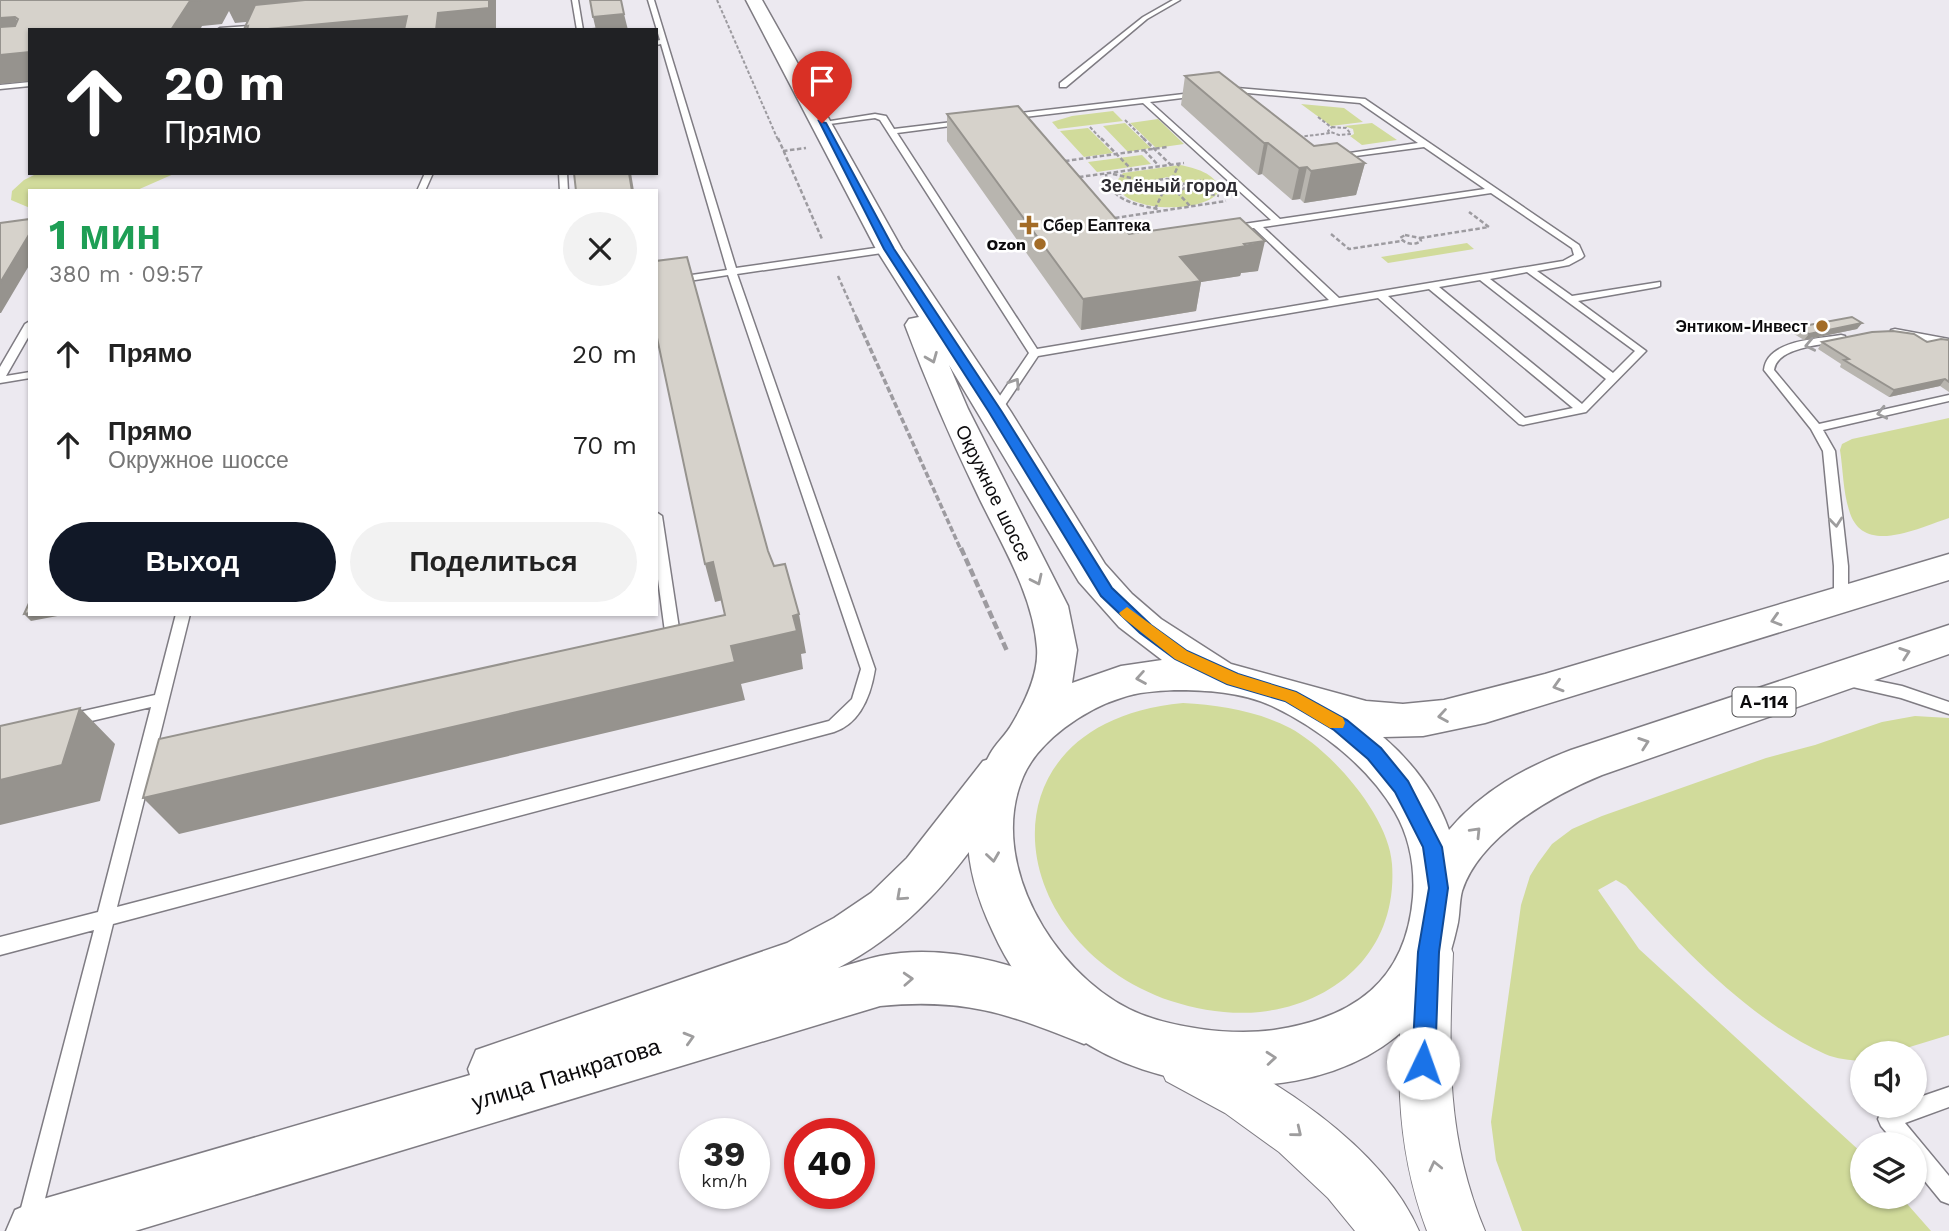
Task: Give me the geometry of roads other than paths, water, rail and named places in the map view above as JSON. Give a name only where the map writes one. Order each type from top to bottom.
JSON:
[{"type":"main road","name":"Окружное шоссе","points":[[754,0],[889,249],[1107,592],[1160,641],[1181,655],[1233,679]]},
{"type":"main road","name":"Окружное шоссе","points":[[889,249],[952,409],[1049,606],[1057,650],[1054,679],[1015,753]]},
{"type":"main road","points":[[1115,1031],[1034,959],[1008,915],[999,890],[991,842],[991,817],[1015,753],[1052,715],[1073,701],[1125,681],[1173,674],[1233,679],[1383,720],[1424,719],[1509,700],[1949,567]]},
{"type":"main road","name":"А-114","points":[[1438,888],[1452,859],[1491,816],[1535,785],[1580,766],[1949,639]]},
{"type":"main road","points":[[1290,696],[1340,725],[1391,771],[1412,804],[1432,847],[1438,888],[1429,952]]},
{"type":"main road","name":"улица Панкратова","points":[[36,1231],[798,963],[868,924],[898,899],[940,854],[1015,753]]},
{"type":"main road","name":"улица Панкратова","points":[[36,1231],[880,981],[947,978],[969,982],[1035,1000],[1115,1031],[1230,1059],[1279,1057],[1326,1047],[1357,1034],[1378,1020],[1407,989],[1429,952]]},
{"type":"street","points":[[1429,952],[1423,1090],[1436,1172],[1447,1211],[1456,1231]]},
{"type":"street","points":[[1115,1031],[1207,1073],[1264,1107],[1326,1158],[1355,1187],[1390,1231]]},
{"type":"lane","points":[[575,0],[580,28]]},
{"type":"lane","points":[[651,0],[657,28]]},
{"type":"lane","points":[[1063,85],[1145,18],[1177,0]]},
{"type":"lane","points":[[226,28],[230,19]]},
{"type":"lane","points":[[236,28],[278,24]]},
{"type":"lane","points":[[0,946],[834,726],[853,712],[864,690],[868,669],[732,272],[660,43]]},
{"type":"lane","points":[[0,87],[28,84]]},
{"type":"lane","points":[[1237,90],[1255,103]]},
{"type":"lane","points":[[995,412],[1034,353],[1566,263],[1579,256],[1576,247],[1362,102],[1237,90],[999,118]]},
{"type":"lane","points":[[1145,101],[1278,222]]},
{"type":"lane","points":[[1026,115],[1065,161]]},
{"type":"lane","points":[[822,123],[875,116],[883,118],[894,131],[1034,353]]},
{"type":"lane","points":[[894,131],[973,122]]},
{"type":"lane","points":[[1298,137],[1325,158],[1425,144]]},
{"type":"lane","points":[[1216,232],[1492,190]]},
{"type":"lane","points":[[1256,225],[1337,302]]},
{"type":"lane","points":[[658,283],[889,249]]},
{"type":"lane","points":[[1380,294],[1523,422],[1581,410],[1641,351],[1529,269]]},
{"type":"lane","points":[[1482,277],[1613,379]]},
{"type":"lane","points":[[1570,299],[1657,284]]},
{"type":"lane","points":[[1431,286],[1581,410]]},
{"type":"lane","points":[[0,378],[28,328]]},
{"type":"lane","points":[[1877,332],[1907,333],[1949,342]]},
{"type":"lane","points":[[1841,600],[1841,566],[1829,450],[1816,428],[1769,370],[1769,360],[1780,351],[1855,336]]},
{"type":"lane","points":[[0,378],[28,375]]},
{"type":"lane","points":[[1816,428],[1949,398]]},
{"type":"lane","points":[[646,641],[673,635],[658,530]]},
{"type":"lane","points":[[26,1231],[183,616]]},
{"type":"lane","points":[[1830,679],[1871,684],[1949,708]]},
{"type":"lane","points":[[54,723],[161,699]]},
{"type":"lane","points":[[146,760],[187,750]]},
{"type":"lane","points":[[1899,1132],[1888,1119],[1949,1097]]},
{"type":"lane","points":[[1927,1167],[1949,1193]]},
{"type":"place","name":"Сбер Еаптека","points":[[1029,225]]},
{"type":"place","name":"Ozon","points":[[1040,244]]},
{"type":"place","name":"Энтиком-Инвест","points":[[1822,326]]},
{"type":"district","name":"Зелёный город","points":[[1169,186]]}]
